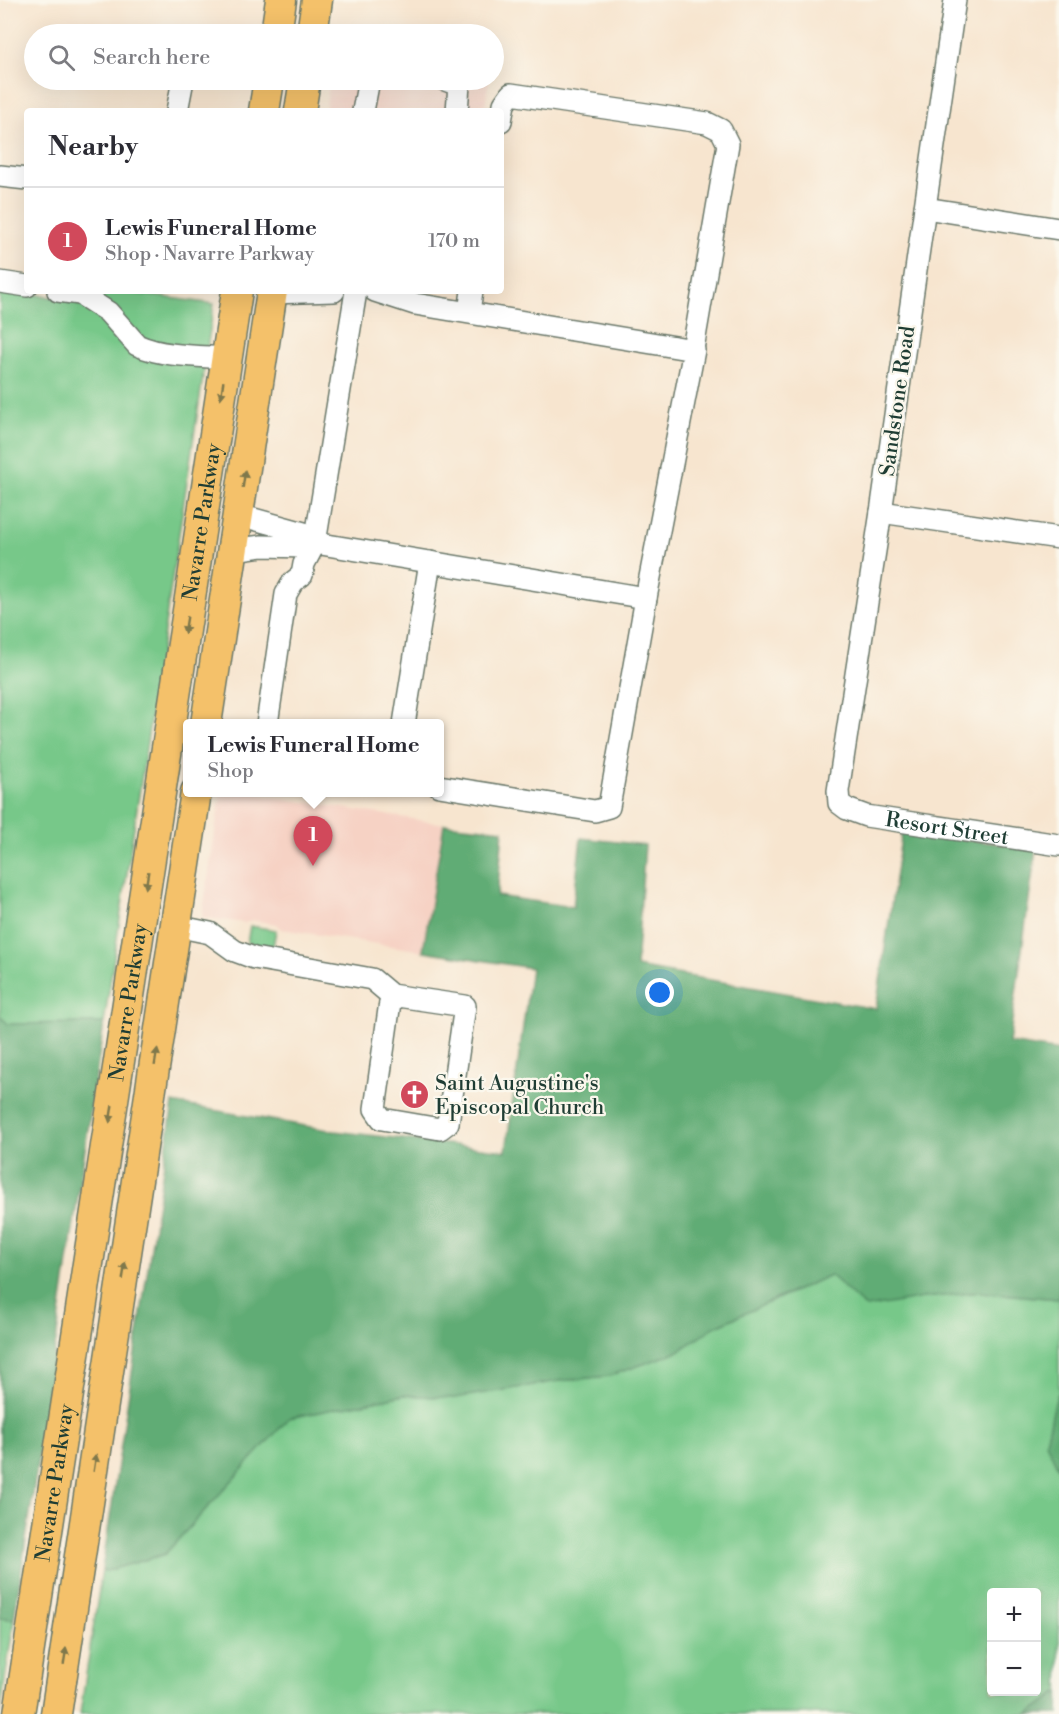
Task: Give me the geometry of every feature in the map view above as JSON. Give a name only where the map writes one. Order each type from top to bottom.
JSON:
[{"type":"highway","points":[[277,24],[281,0]]},
{"type":"highway","points":[[313,24],[317,0]]},
{"type":"highway","points":[[264,108],[267,90]]},
{"type":"highway","points":[[300,108],[303,90]]},
{"type":"highway","name":"Navarre Parkway","points":[[19,1714],[237,294]]},
{"type":"highway","name":"Navarre Parkway","points":[[207,719],[272,294]]},
{"type":"highway","name":"Navarre Parkway","points":[[56,1714],[195,797]]},
{"type":"street","name":"Sandstone Road","points":[[839,803],[838,791],[955,0]]},
{"type":"street","points":[[178,108],[181,90]]},
{"type":"street","points":[[364,108],[367,90]]},
{"type":"street","points":[[457,108],[459,90]]},
{"type":"street","points":[[444,787],[595,811],[609,807],[728,144],[721,130],[707,123],[511,94],[503,108]]},
{"type":"street","points":[[0,176],[24,179]]},
{"type":"street","points":[[925,208],[1059,229]]},
{"type":"street","points":[[0,282],[24,286]]},
{"type":"street","points":[[80,294],[108,312],[137,345],[182,355],[226,358]]},
{"type":"street","points":[[268,719],[286,594],[293,582],[302,574],[304,564],[315,543],[356,294]]},
{"type":"street","points":[[397,294],[427,298],[469,312],[693,349]]},
{"type":"street","points":[[469,312],[472,294]]},
{"type":"street","points":[[881,512],[1059,538]]},
{"type":"street","points":[[239,515],[308,534],[315,543]]},
{"type":"street","points":[[233,550],[262,546],[306,547],[315,543],[646,598]]},
{"type":"street","points":[[405,719],[430,562]]},
{"type":"street","name":"Resort Street","points":[[839,803],[847,809],[867,816],[1059,845]]},
{"type":"street","points":[[154,830],[189,840]]},
{"type":"street","points":[[176,926],[210,933],[235,951],[255,958],[372,979],[391,995],[465,1006],[448,1123],[440,1129],[382,1119],[375,1109],[391,995]]},
{"type":"shaded area","points":[[328,90],[487,90],[484,108],[325,108]]},
{"type":"shaded area","points":[[220,797],[273,797],[444,824],[423,951],[281,929],[277,924],[251,920],[245,923],[202,917]]},
{"type":"green space","points":[[0,289],[77,301],[116,330],[205,364],[104,1023],[7,1024],[0,1016]]},
{"type":"green space","points":[[92,294],[141,294],[214,304],[207,349],[146,341]]},
{"type":"green space","points":[[444,824],[503,830],[497,896],[573,907],[581,838],[645,845],[636,967],[876,1009],[902,831],[1036,849],[1009,1043],[1059,1051],[1059,1299],[980,1292],[923,1298],[866,1308],[830,1275],[714,1327],[677,1352],[609,1376],[559,1381],[454,1398],[404,1395],[289,1418],[165,1554],[106,1571],[102,1570],[173,1103],[334,1131],[506,1151],[531,968],[423,951]]},
{"type":"green space","points":[[250,926],[276,930],[273,947],[247,943]]},
{"type":"green space","points":[[0,1016],[8,1024],[104,1023],[14,1619],[0,1618]]},
{"type":"green space","points":[[830,1275],[923,1298],[980,1292],[1059,1299],[1059,1394],[1046,1442],[1059,1470],[1059,1693],[1028,1714],[80,1714],[102,1570],[106,1571],[165,1554],[288,1418],[404,1395],[454,1398],[559,1381],[609,1376],[677,1352],[714,1327]]},
{"type":"green space","points":[[1059,1394],[1059,1470],[1046,1442]]},
{"type":"green space","points":[[0,1618],[14,1619],[0,1714]]},
{"type":"green space","points":[[1059,1693],[1059,1714],[1028,1714],[1056,1694]]},
{"type":"place","name":"Lewis Funeral Home","points":[[313,866]]},
{"type":"place","name":"Saint Augustine's Episcopal Church","points":[[414,1095]]}]
